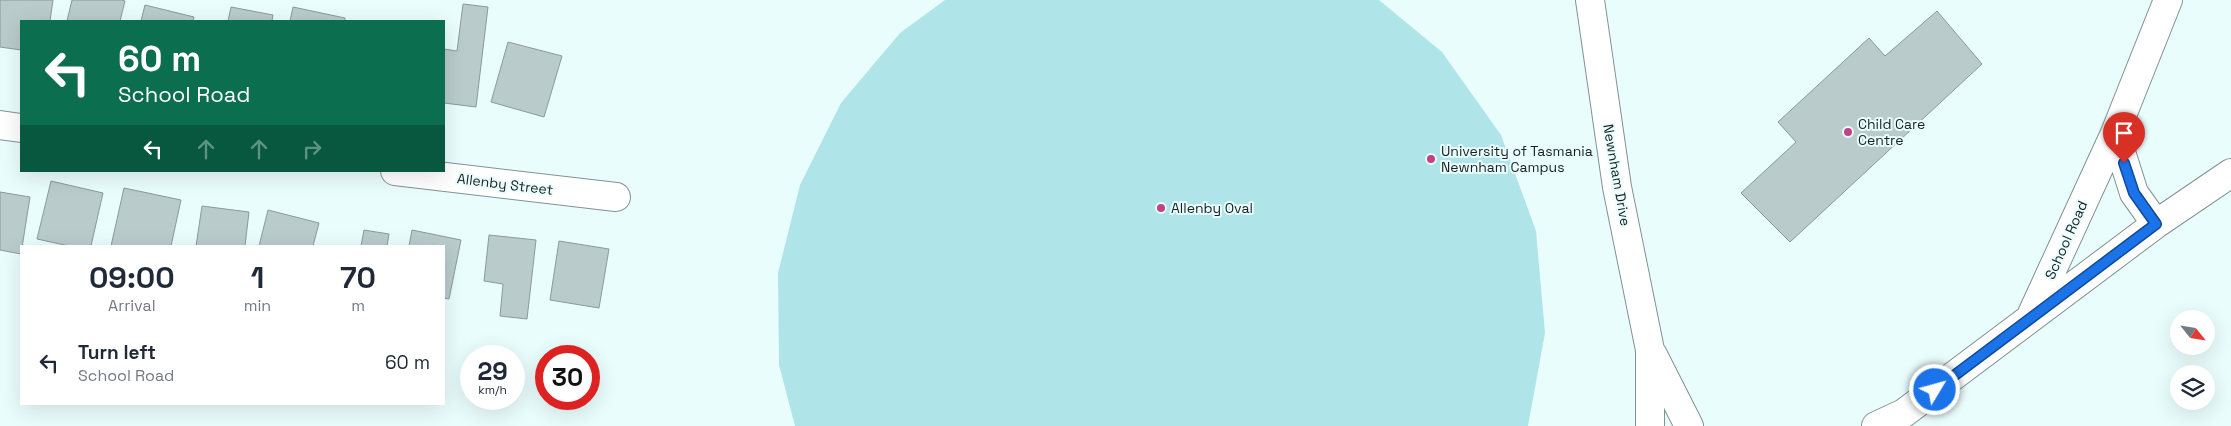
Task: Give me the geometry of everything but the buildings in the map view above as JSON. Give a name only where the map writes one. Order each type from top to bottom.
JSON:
[{"type":"street","name":"Newnham Drive","points":[[1590,0],[1618,187],[1650,350],[1650,426]]},
{"type":"street","name":"School Road","points":[[2030,319],[2115,133],[2168,0]]},
{"type":"street","points":[[0,125],[20,128]]},
{"type":"street","points":[[2115,133],[2134,193],[2156,224]]},
{"type":"street","name":"Allenby Street","points":[[404,172],[616,197]]},
{"type":"street","points":[[1876,426],[1904,414],[2156,224],[2231,173]]},
{"type":"street","name":"Newnham Drive","points":[[1650,350],[1689,426]]},
{"type":"shaded area","name":"Allenby Oval","points":[[945,0],[1379,0],[1442,52],[1501,135],[1536,231],[1545,333],[1528,426],[795,426],[779,365],[778,273],[800,185],[841,103],[900,33]]},
{"type":"place","name":"Child Care Centre","points":[[1848,132]]},
{"type":"place","name":"University of Tasmania Newnham Campus","points":[[1431,159]]},
{"type":"place","name":"Allenby Oval","points":[[1161,208]]},
{"type":"route","points":[[1935,390],[2156,224],[2134,193],[2124,163]]}]
